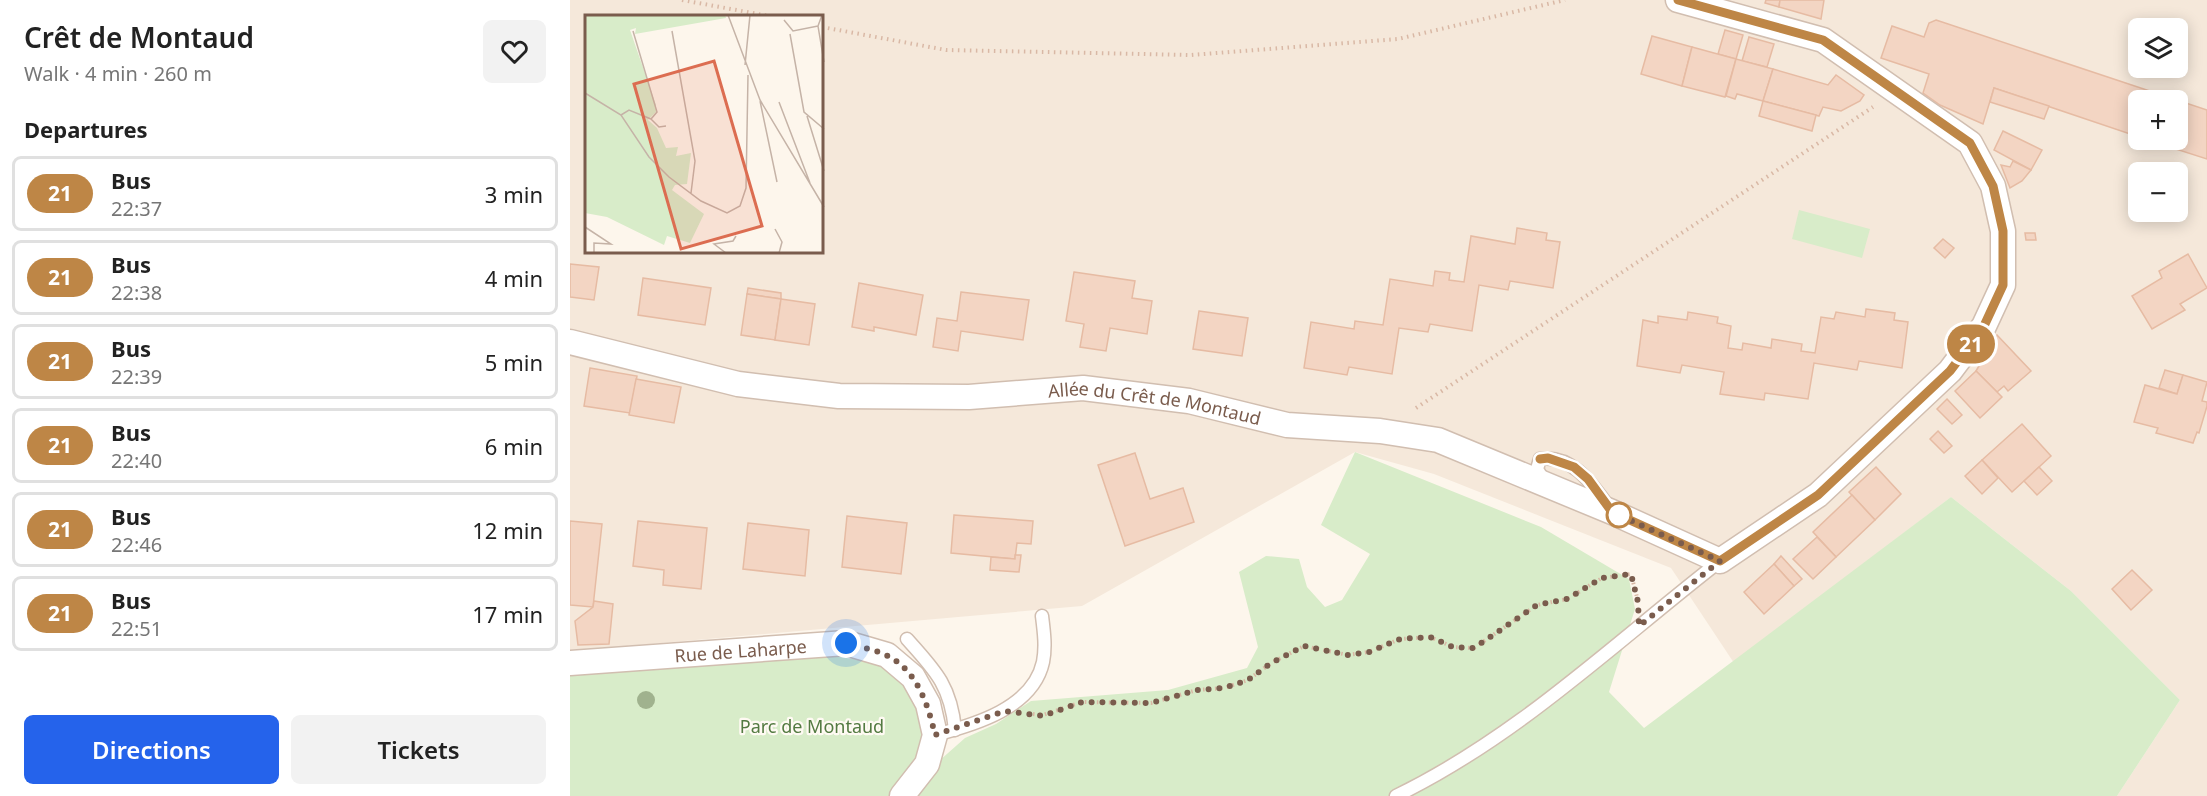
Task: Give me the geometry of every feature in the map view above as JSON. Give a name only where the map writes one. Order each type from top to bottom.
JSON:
[{"type":"street","points":[[1678,0],[1823,40],[1970,143],[1993,186],[2003,231],[2003,285],[1984,326],[1950,371],[1818,495],[1720,561]]},
{"type":"street","name":"Allée du Crêt de Montaud","points":[[570,342],[738,384],[839,396],[969,397],[1083,388],[1190,401],[1287,425],[1380,431],[1438,440],[1612,512],[1720,561]]},
{"type":"street","name":"Rue de Laharpe","points":[[570,663],[846,643],[887,655],[913,677],[945,732],[927,764],[902,796]]},
{"type":"lane","points":[[1396,796],[1445,772],[1520,723],[1720,561]]},
{"type":"lane","points":[[907,639],[943,681],[950,699],[945,732],[1005,711],[1030,686],[1042,665],[1045,642],[1042,616]]},
{"type":"path","points":[[682,0],[764,15]]},
{"type":"path","points":[[824,27],[946,50],[1191,55],[1398,39],[1565,0]]},
{"type":"path","points":[[1380,431],[1870,110]]},
{"type":"path","points":[[1005,711],[1043,716],[1082,702],[1151,703],[1197,690],[1224,688],[1248,680],[1271,663],[1304,646],[1348,655],[1369,652],[1400,639],[1430,637],[1453,647],[1474,648],[1537,605],[1567,599],[1602,578],[1631,574],[1638,602],[1639,626]]},
{"type":"shaded area","points":[[570,0],[2207,0],[2207,796],[2117,796],[2180,700],[2071,591],[1951,497],[1734,663],[1671,568],[1434,474],[1355,452],[1082,606],[570,651]]},
{"type":"green space","points":[[1799,210],[1870,229],[1862,258],[1792,239]]},
{"type":"green space","name":"Parc de Montaud","points":[[1355,452],[1541,527],[1629,579],[1635,609],[1609,692],[1644,728],[1951,497],[2071,591],[2180,700],[2117,796],[570,796],[570,676],[824,655],[864,661],[887,670],[905,687],[919,711],[939,761],[965,738],[996,724],[1031,701],[1168,690],[1247,668],[1258,647],[1239,572],[1266,556],[1299,559],[1307,587],[1325,607],[1342,600],[1370,554],[1321,525]]},
{"type":"building","points":[[1766,0],[1780,0],[1779,7],[1765,3]]},
{"type":"building","points":[[1780,0],[1824,0],[1821,19],[1779,7]]},
{"type":"building","points":[[1936,20],[2147,90],[2128,90],[2128,133],[1994,88],[1983,124],[1940,105],[1923,93],[1929,74],[1881,58],[1892,26],[1924,37],[1929,23]]},
{"type":"building","points":[[1725,30],[1743,35],[1736,59],[1718,54]]},
{"type":"building","points":[[1652,36],[1692,47],[1682,86],[1641,74]]},
{"type":"building","points":[[1749,37],[1774,44],[1767,67],[1742,61]]},
{"type":"building","points":[[1692,47],[1736,59],[1725,97],[1682,86]]},
{"type":"building","points":[[1736,59],[1773,69],[1763,101],[1737,94],[1735,99],[1726,96]]},
{"type":"building","points":[[1773,69],[1828,85],[1836,75],[1864,95],[1860,101],[1841,111],[1823,107],[1819,116],[1763,101]]},
{"type":"building","points":[[1994,88],[2049,106],[2044,119],[1990,102]]},
{"type":"building","points":[[1763,101],[1816,115],[1812,131],[1759,116]]},
{"type":"building","points":[[2188,103],[2207,110],[2207,159],[2179,150],[2188,150]]},
{"type":"building","points":[[2003,131],[2042,150],[2031,170],[1994,150]]},
{"type":"building","points":[[2013,161],[2031,170],[2022,181],[2010,188],[2001,165],[2010,167]]},
{"type":"building","points":[[1517,228],[1547,233],[1546,240],[1560,242],[1553,288],[1510,281],[1508,290],[1479,285],[1472,331],[1430,324],[1428,332],[1399,328],[1392,374],[1349,367],[1347,375],[1304,368],[1311,322],[1354,329],[1355,321],[1383,325],[1390,279],[1433,286],[1435,271],[1450,273],[1449,280],[1464,282],[1471,236],[1515,244]]},
{"type":"building","points":[[2025,233],[2035,233],[2036,240],[2026,240]]},
{"type":"building","points":[[1943,239],[1954,248],[1945,258],[1934,248]]},
{"type":"building","points":[[2188,254],[2207,288],[2180,304],[2185,310],[2152,329],[2132,296],[2162,278],[2159,271]]},
{"type":"building","points":[[570,264],[599,267],[594,300],[570,297]]},
{"type":"building","points":[[1074,272],[1135,281],[1132,298],[1152,301],[1147,334],[1110,328],[1106,351],[1080,347],[1084,324],[1066,321]]},
{"type":"building","points":[[643,278],[711,288],[705,325],[638,315]]},
{"type":"building","points":[[859,283],[923,295],[916,335],[874,327],[874,331],[852,327]]},
{"type":"building","points":[[748,288],[781,293],[781,299],[747,294]]},
{"type":"building","points":[[961,292],[1029,300],[1023,340],[961,331],[958,351],[933,347],[937,318],[957,321]]},
{"type":"building","points":[[747,294],[781,299],[775,340],[741,335]]},
{"type":"building","points":[[781,299],[815,304],[809,345],[775,340]]},
{"type":"building","points":[[1866,309],[1895,313],[1894,320],[1908,322],[1902,368],[1859,361],[1857,370],[1814,363],[1808,399],[1765,393],[1764,400],[1720,394],[1724,372],[1682,365],[1680,373],[1637,366],[1643,320],[1658,323],[1658,316],[1687,320],[1688,312],[1718,317],[1717,323],[1731,326],[1728,348],[1742,350],[1743,343],[1771,348],[1772,339],[1802,344],[1801,351],[1815,353],[1821,317],[1834,319],[1836,312],[1865,317]]},
{"type":"building","points":[[1199,311],[1248,318],[1242,356],[1193,349]]},
{"type":"building","points":[[1997,335],[2031,371],[2008,391],[2004,386],[1997,392],[1976,371]]},
{"type":"building","points":[[590,368],[637,376],[630,413],[584,406]]},
{"type":"building","points":[[2165,370],[2183,375],[2177,394],[2159,388]]},
{"type":"building","points":[[1976,371],[2002,397],[1980,418],[1955,391]]},
{"type":"building","points":[[2183,375],[2207,382],[2202,401],[2207,402],[2207,406],[2199,433],[2197,432],[2193,443],[2156,433],[2158,428],[2134,422],[2145,385],[2177,394]]},
{"type":"building","points":[[636,379],[681,387],[674,423],[629,415]]},
{"type":"building","points":[[1947,399],[1962,415],[1952,424],[1937,409]]},
{"type":"building","points":[[2022,424],[2051,456],[2012,492],[1982,460]]},
{"type":"building","points":[[1938,431],[1952,446],[1944,453],[1930,439]]},
{"type":"building","points":[[1135,453],[1150,499],[1183,488],[1194,522],[1125,546],[1098,465]]},
{"type":"building","points":[[1982,460],[1998,478],[1982,494],[1965,476]]},
{"type":"building","points":[[1876,467],[1901,494],[1875,520],[1849,492]]},
{"type":"building","points":[[2039,467],[2052,481],[2037,495],[2024,481]]},
{"type":"building","points":[[1852,495],[1875,520],[1836,557],[1813,532]]},
{"type":"building","points":[[954,515],[1033,521],[1031,544],[1017,543],[1015,559],[951,553]]},
{"type":"building","points":[[847,516],[907,523],[901,574],[842,567]]},
{"type":"building","points":[[570,521],[602,524],[593,607],[570,605]]},
{"type":"building","points":[[638,521],[707,528],[701,589],[663,585],[664,570],[633,566]]},
{"type":"building","points":[[748,523],[809,530],[805,576],[743,569]]},
{"type":"building","points":[[1817,537],[1836,557],[1813,579],[1793,559]]},
{"type":"building","points":[[1015,555],[1021,555],[1019,572],[990,570],[991,557],[1015,559]]},
{"type":"building","points":[[1781,556],[1802,579],[1794,586],[1774,564]]},
{"type":"building","points":[[1774,564],[1794,586],[1764,614],[1744,592]]},
{"type":"building","points":[[2132,570],[2152,590],[2131,610],[2112,589]]},
{"type":"building","points":[[594,601],[613,604],[609,644],[578,645],[575,621],[593,607]]},
{"type":"bus line","name":"21","points":[[1540,459],[1548,458],[1574,467],[1588,479],[1612,512],[1720,561],[1818,495],[1950,371],[1984,326],[2003,285],[2003,231],[1993,186],[1970,143],[1823,40],[1678,0]]},
{"type":"route","points":[[846,643],[887,655],[913,677],[928,704],[935,735],[1005,711],[1043,716],[1082,702],[1151,703],[1197,690],[1224,688],[1248,680],[1271,663],[1304,646],[1348,655],[1369,652],[1400,639],[1430,637],[1453,647],[1474,648],[1537,605],[1567,599],[1602,578],[1631,574],[1638,602],[1639,626],[1720,561],[1612,512],[1619,515]]}]
